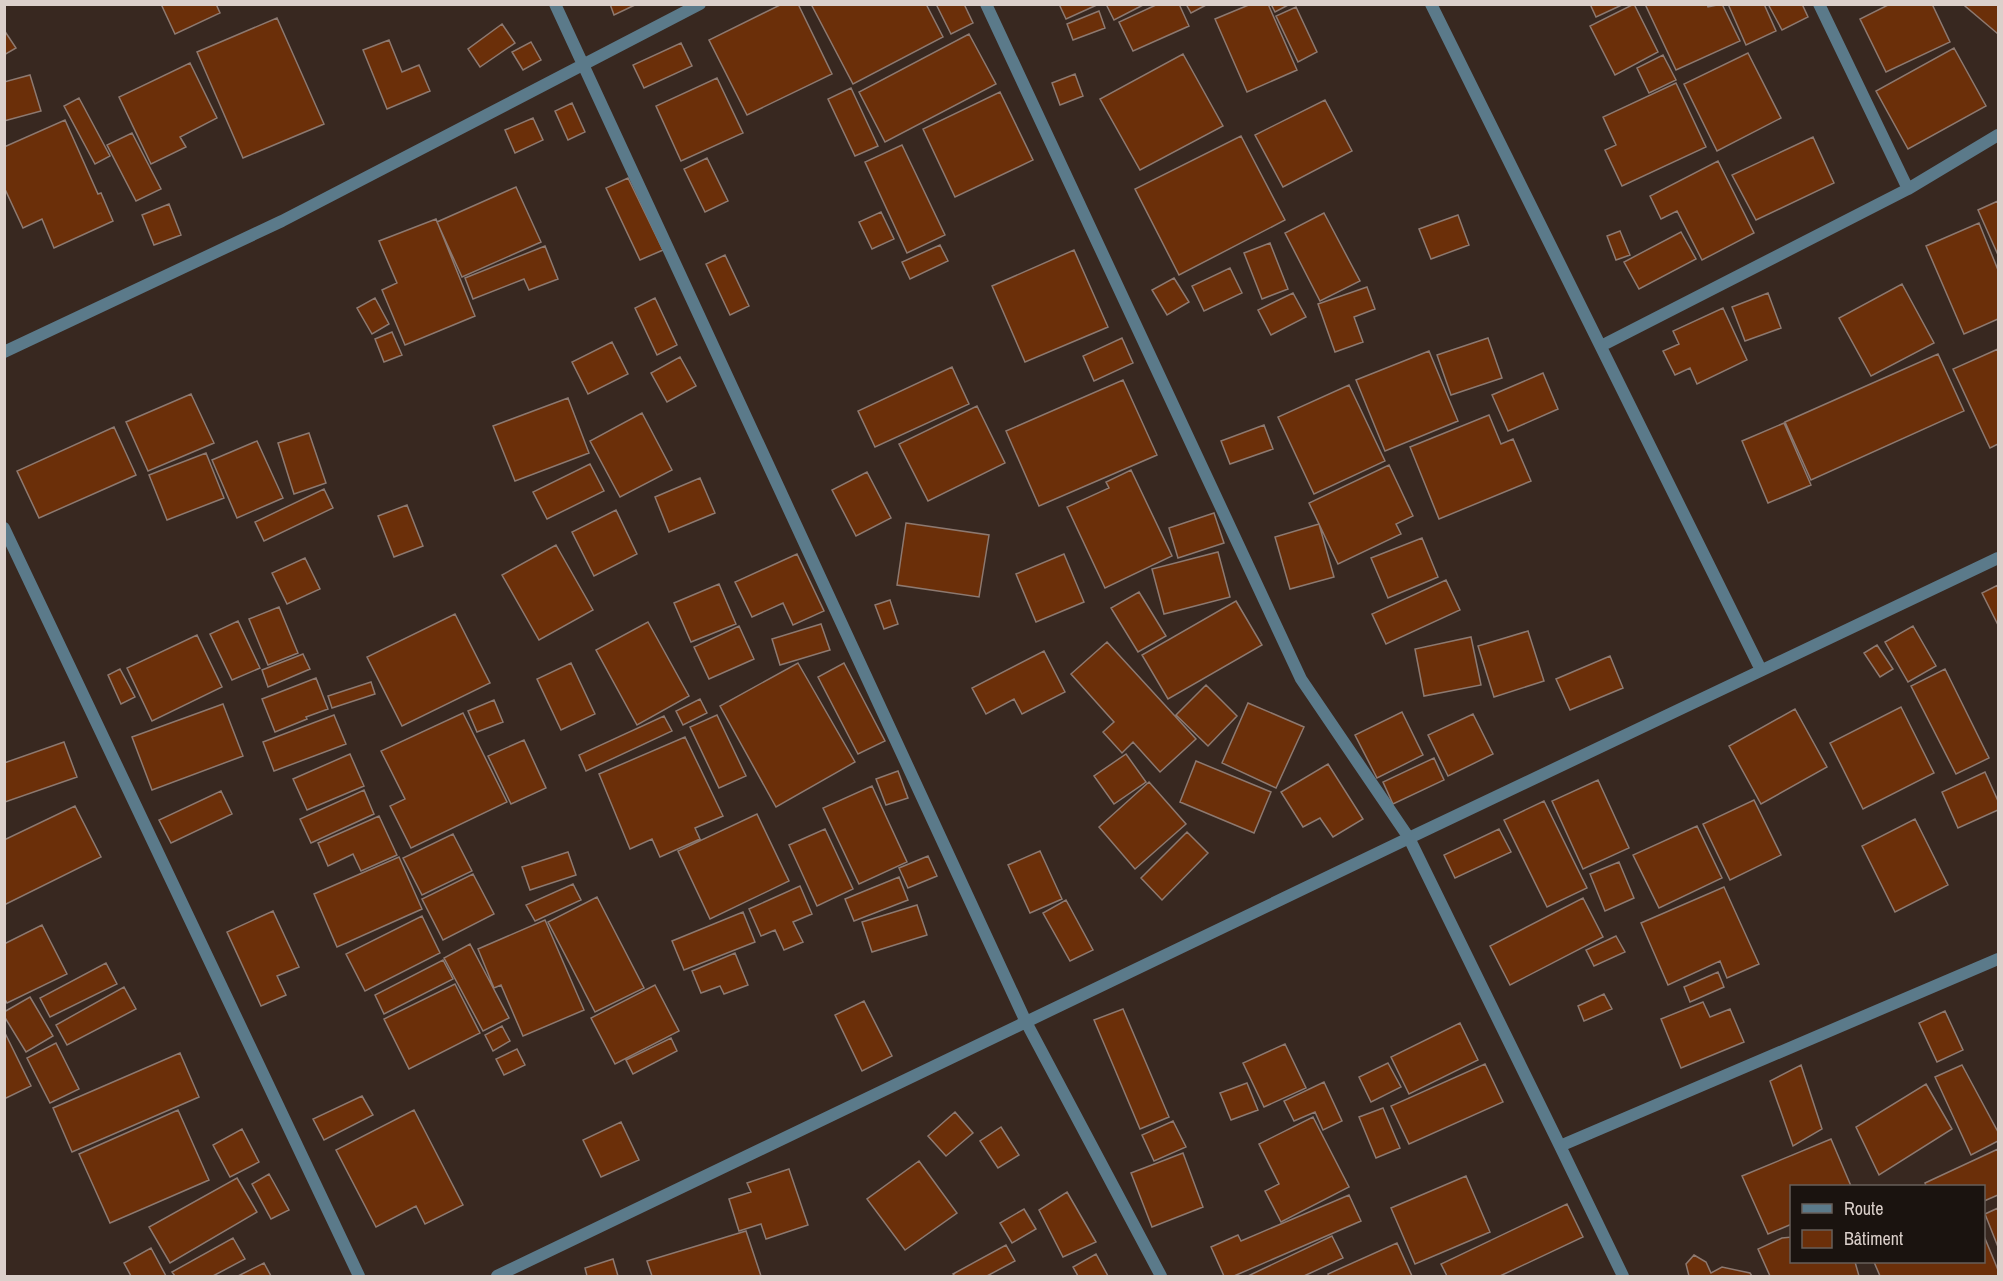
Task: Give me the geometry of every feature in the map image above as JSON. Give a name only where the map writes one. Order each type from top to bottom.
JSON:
[{"type":"street","points":[[555,4],[1026,1022],[1161,1276]]},
{"type":"street","points":[[4,352],[282,221],[700,4]]},
{"type":"street","points":[[986,4],[1301,679],[1409,838],[1623,1276]]},
{"type":"street","points":[[1431,4],[1761,670]]},
{"type":"street","points":[[1819,4],[1908,189]]},
{"type":"street","points":[[1600,346],[1908,189],[1998,135]]},
{"type":"street","points":[[4,528],[359,1276]]},
{"type":"street","points":[[497,1276],[1998,558]]},
{"type":"street","points":[[1560,1146],[1998,959]]},
{"type":"building","points":[[161,4],[216,4],[220,13],[175,34]]},
{"type":"building","points":[[610,4],[637,4],[614,15]]},
{"type":"building","points":[[782,4],[798,4],[832,74],[747,115],[709,40]]},
{"type":"building","points":[[811,4],[926,4],[943,37],[853,84]]},
{"type":"building","points":[[936,4],[964,4],[973,23],[951,34]]},
{"type":"building","points":[[1059,4],[1099,4],[1066,19]]},
{"type":"building","points":[[1106,4],[1145,4],[1114,20]]},
{"type":"building","points":[[1158,4],[1179,4],[1189,26],[1133,51],[1119,22]]},
{"type":"building","points":[[1186,4],[1208,4],[1191,13]]},
{"type":"building","points":[[1251,4],[1268,4],[1297,70],[1247,92],[1215,19]]},
{"type":"building","points":[[1271,4],[1290,4],[1275,12]]},
{"type":"building","points":[[1590,4],[1624,4],[1596,17]]},
{"type":"building","points":[[1634,4],[1658,52],[1615,75],[1590,26]]},
{"type":"building","points":[[1645,4],[1707,4],[1708,7],[1722,4],[1740,41],[1676,70]]},
{"type":"building","points":[[1728,4],[1764,4],[1776,31],[1746,45]]},
{"type":"building","points":[[1768,4],[1802,4],[1808,17],[1782,30]]},
{"type":"building","points":[[1890,4],[1932,4],[1950,42],[1886,72],[1860,19]]},
{"type":"building","points":[[1966,4],[1998,4],[1998,34],[1965,6]]},
{"type":"building","points":[[1296,7],[1317,52],[1298,62],[1276,16]]},
{"type":"building","points":[[1099,11],[1105,28],[1073,40],[1067,24]]},
{"type":"building","points":[[277,18],[324,124],[243,158],[197,52]]},
{"type":"building","points":[[502,24],[515,43],[480,67],[468,49]]},
{"type":"building","points":[[4,30],[16,48],[4,55]]},
{"type":"building","points":[[969,34],[996,84],[885,142],[859,92]]},
{"type":"building","points":[[389,40],[402,72],[419,65],[430,91],[387,109],[363,50]]},
{"type":"building","points":[[531,42],[541,60],[523,70],[512,52]]},
{"type":"building","points":[[681,43],[692,66],[644,88],[633,65]]},
{"type":"building","points":[[1954,48],[1986,106],[1908,149],[1876,91]]},
{"type":"building","points":[[1748,53],[1781,118],[1717,151],[1684,84]]},
{"type":"building","points":[[1183,54],[1223,126],[1140,170],[1100,99]]},
{"type":"building","points":[[1663,55],[1676,80],[1649,93],[1637,68]]},
{"type":"building","points":[[190,63],[217,118],[180,137],[186,147],[151,164],[119,97]]},
{"type":"building","points":[[1075,74],[1083,96],[1060,105],[1052,83]]},
{"type":"building","points":[[30,75],[41,111],[4,121],[4,82]]},
{"type":"building","points":[[717,78],[743,133],[681,161],[656,106]]},
{"type":"building","points":[[1676,83],[1706,147],[1622,186],[1605,150],[1616,145],[1603,117]]},
{"type":"building","points":[[851,88],[878,146],[855,156],[828,99]]},
{"type":"building","points":[[1000,92],[1033,160],[955,197],[923,129]]},
{"type":"building","points":[[79,98],[110,156],[95,164],[64,106]]},
{"type":"building","points":[[1325,100],[1352,151],[1283,187],[1255,135]]},
{"type":"building","points":[[572,103],[585,132],[568,140],[555,111]]},
{"type":"building","points":[[533,118],[543,140],[515,153],[505,130]]},
{"type":"building","points":[[65,120],[98,194],[101,193],[113,221],[54,248],[42,219],[23,228],[4,187],[4,147]]},
{"type":"building","points":[[132,133],[161,189],[136,201],[107,145]]},
{"type":"building","points":[[1241,136],[1285,220],[1179,275],[1135,189]]},
{"type":"building","points":[[1813,137],[1834,183],[1756,220],[1732,175]]},
{"type":"building","points":[[902,145],[945,235],[907,253],[865,162]]},
{"type":"building","points":[[707,158],[728,201],[705,212],[684,169]]},
{"type":"building","points":[[1718,161],[1754,233],[1702,260],[1677,211],[1661,219],[1650,196]]},
{"type":"building","points":[[628,178],[663,250],[640,260],[606,188]]},
{"type":"building","points":[[516,187],[541,242],[462,277],[437,222]]},
{"type":"building","points":[[1998,201],[1998,255],[1978,210]]},
{"type":"building","points":[[169,204],[181,235],[154,245],[142,215]]},
{"type":"building","points":[[881,212],[894,239],[872,249],[859,222]]},
{"type":"building","points":[[1324,213],[1360,281],[1320,301],[1285,233]]},
{"type":"building","points":[[1458,215],[1469,245],[1431,259],[1419,229]]},
{"type":"building","points":[[436,219],[475,316],[405,345],[382,290],[397,283],[379,241]]},
{"type":"building","points":[[1979,223],[1998,270],[1998,319],[1964,334],[1926,246]]},
{"type":"building","points":[[1620,231],[1630,255],[1616,260],[1607,236]]},
{"type":"building","points":[[1681,232],[1696,259],[1639,289],[1624,262]]},
{"type":"building","points":[[1270,243],[1288,289],[1262,299],[1244,253]]},
{"type":"building","points":[[940,245],[948,261],[910,279],[902,262]]},
{"type":"building","points":[[545,246],[558,279],[529,290],[524,279],[473,299],[465,278]]},
{"type":"building","points":[[1074,250],[1108,327],[1025,362],[992,286]]},
{"type":"building","points":[[725,255],[749,306],[730,315],[706,264]]},
{"type":"building","points":[[1230,268],[1242,293],[1204,311],[1192,286]]},
{"type":"building","points":[[1174,278],[1189,302],[1167,315],[1152,290]]},
{"type":"building","points":[[1902,284],[1934,343],[1871,376],[1839,318]]},
{"type":"building","points":[[1367,287],[1375,309],[1354,317],[1363,342],[1335,352],[1318,304]]},
{"type":"building","points":[[1293,293],[1306,317],[1271,335],[1258,310]]},
{"type":"building","points":[[1768,293],[1781,328],[1745,341],[1732,307]]},
{"type":"building","points":[[375,298],[389,324],[372,334],[357,308]]},
{"type":"building","points":[[655,298],[677,345],[657,355],[635,308]]},
{"type":"building","points":[[1723,308],[1747,360],[1697,384],[1690,368],[1675,375],[1663,351],[1679,344],[1673,331]]},
{"type":"building","points":[[392,332],[402,355],[384,362],[375,339]]},
{"type":"building","points":[[1122,338],[1133,363],[1094,381],[1083,356]]},
{"type":"building","points":[[1488,338],[1502,378],[1451,395],[1437,355]]},
{"type":"building","points":[[612,342],[628,374],[588,394],[572,362]]},
{"type":"building","points":[[1998,349],[1998,444],[1990,448],[1953,369]]},
{"type":"building","points":[[1429,351],[1458,421],[1385,451],[1356,380]]},
{"type":"building","points":[[1938,354],[1964,411],[1811,480],[1785,422]]},
{"type":"building","points":[[680,357],[696,386],[667,402],[651,373]]},
{"type":"building","points":[[952,367],[969,404],[875,447],[858,411]]},
{"type":"building","points":[[1543,373],[1558,409],[1508,431],[1492,395]]},
{"type":"building","points":[[1123,380],[1157,455],[1039,506],[1006,431]]},
{"type":"building","points":[[1349,385],[1385,461],[1314,494],[1278,417]]},
{"type":"building","points":[[191,394],[214,443],[148,471],[126,422]]},
{"type":"building","points":[[568,398],[589,453],[515,481],[493,426]]},
{"type":"building","points":[[977,406],[1005,463],[928,501],[899,444]]},
{"type":"building","points":[[642,413],[672,470],[620,497],[590,441]]},
{"type":"building","points":[[1489,415],[1501,444],[1513,439],[1531,481],[1439,519],[1410,447]]},
{"type":"building","points":[[1784,423],[1811,485],[1768,503],[1742,441]]},
{"type":"building","points":[[1264,425],[1273,449],[1230,464],[1221,441]]},
{"type":"building","points":[[114,427],[136,475],[39,518],[17,471]]},
{"type":"building","points":[[309,433],[326,483],[294,494],[278,443]]},
{"type":"building","points":[[257,441],[283,498],[237,518],[212,460]]},
{"type":"building","points":[[206,453],[224,498],[167,520],[149,475]]},
{"type":"building","points":[[590,464],[604,491],[547,519],[533,492]]},
{"type":"building","points":[[1389,465],[1413,516],[1396,524],[1401,534],[1338,564],[1309,503]]},
{"type":"building","points":[[1131,470],[1172,556],[1105,588],[1067,507],[1109,488],[1106,482]]},
{"type":"building","points":[[867,472],[891,518],[856,536],[832,490]]},
{"type":"building","points":[[700,478],[715,513],[669,532],[655,497]]},
{"type":"building","points":[[324,489],[333,508],[264,541],[255,522]]},
{"type":"building","points":[[407,505],[423,546],[394,557],[378,516]]},
{"type":"building","points":[[616,510],[637,554],[594,576],[572,532]]},
{"type":"building","points":[[1214,513],[1224,543],[1178,558],[1169,528]]},
{"type":"building","points":[[906,523],[989,535],[979,597],[897,585]]},
{"type":"building","points":[[1319,524],[1334,577],[1290,589],[1275,537]]},
{"type":"building","points":[[1422,538],[1438,577],[1388,598],[1371,558]]},
{"type":"building","points":[[556,545],[593,610],[539,640],[502,575]]},
{"type":"building","points":[[1218,552],[1230,597],[1164,614],[1152,569]]},
{"type":"building","points":[[797,554],[824,611],[793,625],[783,603],[752,617],[735,582]]},
{"type":"building","points":[[1064,554],[1084,602],[1036,622],[1016,574]]},
{"type":"building","points":[[305,558],[320,589],[287,604],[272,573]]},
{"type":"building","points":[[1446,580],[1460,610],[1386,644],[1372,614]]},
{"type":"building","points":[[719,584],[736,624],[691,642],[674,603]]},
{"type":"building","points":[[1998,585],[1998,625],[1982,593]]},
{"type":"building","points":[[1139,592],[1166,636],[1138,652],[1111,608]]},
{"type":"building","points":[[890,600],[898,624],[884,629],[875,605]]},
{"type":"building","points":[[1236,601],[1262,645],[1168,699],[1142,655]]},
{"type":"building","points":[[279,607],[298,653],[268,665],[249,619]]},
{"type":"building","points":[[455,614],[490,683],[402,726],[367,657]]},
{"type":"building","points":[[238,621],[260,668],[232,680],[210,634]]},
{"type":"building","points":[[648,622],[689,696],[637,725],[596,650]]},
{"type":"building","points":[[821,624],[830,650],[780,665],[772,639]]},
{"type":"building","points":[[739,626],[754,659],[709,679],[694,647]]},
{"type":"building","points":[[1913,626],[1936,666],[1908,682],[1885,642]]},
{"type":"building","points":[[1528,631],[1544,681],[1494,697],[1478,646]]},
{"type":"building","points":[[197,635],[222,687],[152,721],[127,668]]},
{"type":"building","points":[[1471,637],[1481,685],[1424,696],[1415,649]]},
{"type":"building","points":[[1107,642],[1196,739],[1160,772],[1133,742],[1122,753],[1103,732],[1114,722],[1071,674]]},
{"type":"building","points":[[1877,645],[1893,669],[1880,677],[1864,653]]},
{"type":"building","points":[[1044,651],[1065,692],[1022,714],[1014,699],[986,714],[972,688]]},
{"type":"building","points":[[303,654],[310,669],[268,687],[262,670]]},
{"type":"building","points":[[1610,656],[1623,688],[1570,710],[1556,679]]},
{"type":"building","points":[[571,663],[595,714],[561,730],[537,679]]},
{"type":"building","points":[[798,663],[855,762],[776,807],[720,706]]},
{"type":"building","points":[[844,663],[885,741],[858,754],[818,677]]},
{"type":"building","points":[[120,669],[135,697],[121,704],[108,675]]},
{"type":"building","points":[[1945,669],[1989,758],[1956,774],[1911,686]]},
{"type":"building","points":[[316,678],[328,709],[275,732],[262,699]]},
{"type":"building","points":[[371,682],[375,694],[332,708],[328,696]]},
{"type":"building","points":[[1206,685],[1237,716],[1208,746],[1176,715]]},
{"type":"building","points":[[700,699],[707,713],[683,725],[676,711]]},
{"type":"building","points":[[494,700],[503,722],[477,732],[468,711]]},
{"type":"building","points":[[1248,703],[1304,727],[1276,788],[1222,763]]},
{"type":"building","points":[[223,704],[243,756],[152,790],[132,737]]},
{"type":"building","points":[[1901,707],[1934,773],[1863,809],[1830,743]]},
{"type":"building","points":[[1795,709],[1827,767],[1761,804],[1729,746]]},
{"type":"building","points":[[1402,712],[1423,755],[1377,778],[1355,735]]},
{"type":"building","points":[[463,713],[507,802],[411,848],[390,806],[405,799],[381,751]]},
{"type":"building","points":[[1473,714],[1493,754],[1448,776],[1428,735]]},
{"type":"building","points":[[334,715],[346,744],[274,771],[263,742]]},
{"type":"building","points":[[717,715],[746,776],[719,788],[690,727]]},
{"type":"building","points":[[664,716],[672,731],[586,771],[579,755]]},
{"type":"building","points":[[685,737],[723,816],[695,828],[700,839],[660,857],[652,839],[630,849],[599,774]]},
{"type":"building","points":[[524,740],[546,788],[511,804],[488,756]]},
{"type":"building","points":[[64,742],[77,777],[5,802],[4,763]]},
{"type":"building","points":[[350,754],[364,786],[307,810],[293,779]]},
{"type":"building","points":[[1126,754],[1146,782],[1114,804],[1094,776]]},
{"type":"building","points":[[1434,758],[1444,780],[1393,804],[1383,782]]},
{"type":"building","points":[[1196,761],[1271,792],[1254,833],[1180,802]]},
{"type":"building","points":[[1328,764],[1363,819],[1333,837],[1320,818],[1303,827],[1281,792]]},
{"type":"building","points":[[898,771],[908,798],[886,805],[876,779]]},
{"type":"building","points":[[1985,772],[1998,801],[1998,810],[1958,828],[1942,792]]},
{"type":"building","points":[[1598,780],[1629,848],[1583,869],[1552,801]]},
{"type":"building","points":[[1149,782],[1186,824],[1135,869],[1099,827]]},
{"type":"building","points":[[872,786],[907,862],[859,884],[823,808]]},
{"type":"building","points":[[364,790],[374,814],[311,843],[300,819]]},
{"type":"building","points":[[221,791],[232,814],[171,843],[159,820]]},
{"type":"building","points":[[1754,800],[1781,855],[1730,880],[1703,824]]},
{"type":"building","points":[[1544,801],[1587,888],[1547,907],[1504,820]]},
{"type":"building","points":[[75,806],[101,857],[4,905],[4,840]]},
{"type":"building","points":[[757,814],[789,881],[710,919],[678,851]]},
{"type":"building","points":[[379,816],[397,855],[361,871],[353,854],[328,866],[318,843]]},
{"type":"building","points":[[1915,819],[1948,885],[1895,912],[1862,846]]},
{"type":"building","points":[[1697,826],[1722,878],[1659,908],[1633,855]]},
{"type":"building","points":[[825,829],[853,889],[817,906],[789,845]]},
{"type":"building","points":[[1499,829],[1511,852],[1455,878],[1444,855]]},
{"type":"building","points":[[1187,832],[1208,853],[1162,900],[1141,878]]},
{"type":"building","points":[[453,834],[472,871],[422,895],[403,858]]},
{"type":"building","points":[[1040,851],[1062,899],[1030,913],[1008,865]]},
{"type":"building","points":[[568,852],[576,875],[530,890],[522,867]]},
{"type":"building","points":[[928,856],[937,876],[908,888],[899,868]]},
{"type":"building","points":[[399,857],[422,909],[337,947],[314,894]]},
{"type":"building","points":[[1619,862],[1634,898],[1605,911],[1590,874]]},
{"type":"building","points":[[473,874],[494,914],[443,940],[422,899]]},
{"type":"building","points":[[899,877],[908,900],[854,921],[845,899]]},
{"type":"building","points":[[573,884],[581,900],[535,921],[526,905]]},
{"type":"building","points":[[800,886],[812,914],[793,922],[803,942],[784,950],[775,930],[761,936],[749,909]]},
{"type":"building","points":[[1724,887],[1759,964],[1727,978],[1720,961],[1668,985],[1641,923]]},
{"type":"building","points":[[597,897],[644,988],[595,1012],[548,922]]},
{"type":"building","points":[[1583,898],[1603,937],[1510,985],[1490,946]]},
{"type":"building","points":[[1066,900],[1093,950],[1070,961],[1043,913]]},
{"type":"building","points":[[917,905],[927,935],[872,952],[862,922]]},
{"type":"building","points":[[273,911],[299,967],[277,976],[286,995],[261,1006],[227,932]]},
{"type":"building","points":[[743,912],[755,942],[684,970],[672,941]]},
{"type":"building","points":[[422,916],[440,953],[365,991],[346,954]]},
{"type":"building","points":[[545,920],[584,1010],[523,1036],[501,985],[494,988],[478,949]]},
{"type":"building","points":[[42,925],[67,974],[7,1003],[4,998],[4,944]]},
{"type":"building","points":[[1616,936],[1625,952],[1594,966],[1586,950]]},
{"type":"building","points":[[470,944],[509,1018],[483,1031],[444,958]]},
{"type":"building","points":[[735,953],[748,985],[724,994],[720,986],[701,993],[692,971]]},
{"type":"building","points":[[443,960],[453,979],[384,1014],[375,995]]},
{"type":"building","points":[[106,963],[117,984],[50,1017],[40,998]]},
{"type":"building","points":[[1718,972],[1724,987],[1690,1002],[1684,987]]},
{"type":"building","points":[[455,984],[480,1033],[409,1069],[384,1019]]},
{"type":"building","points":[[655,985],[679,1031],[615,1064],[591,1018]]},
{"type":"building","points":[[124,987],[136,1009],[67,1045],[56,1025]]},
{"type":"building","points":[[1604,994],[1612,1009],[1584,1021],[1578,1006]]},
{"type":"building","points":[[30,997],[53,1036],[26,1052],[4,1016],[4,1012]]},
{"type":"building","points":[[864,1001],[892,1056],[862,1071],[835,1015]]},
{"type":"building","points":[[1703,1002],[1710,1017],[1730,1009],[1744,1042],[1681,1068],[1661,1019]]},
{"type":"building","points":[[1123,1009],[1169,1117],[1140,1129],[1094,1020]]},
{"type":"building","points":[[1945,1011],[1963,1050],[1937,1062],[1919,1023]]},
{"type":"building","points":[[1460,1023],[1478,1060],[1409,1094],[1391,1057]]},
{"type":"building","points":[[502,1026],[510,1041],[493,1051],[485,1035]]},
{"type":"building","points":[[4,1031],[31,1086],[4,1099]]},
{"type":"building","points":[[671,1038],[677,1051],[633,1074],[626,1060]]},
{"type":"building","points":[[56,1043],[79,1089],[50,1103],[27,1058]]},
{"type":"building","points":[[1285,1044],[1306,1088],[1264,1107],[1243,1063]]},
{"type":"building","points":[[517,1049],[525,1065],[504,1075],[496,1059]]},
{"type":"building","points":[[180,1053],[199,1097],[72,1152],[53,1108]]},
{"type":"building","points":[[1388,1063],[1401,1087],[1371,1102],[1359,1077]]},
{"type":"building","points":[[1485,1064],[1503,1102],[1409,1144],[1391,1106]]},
{"type":"building","points":[[1801,1065],[1822,1129],[1793,1146],[1770,1081]]},
{"type":"building","points":[[1962,1065],[1998,1132],[1998,1141],[1971,1155],[1935,1077]]},
{"type":"building","points":[[1324,1082],[1342,1121],[1323,1130],[1315,1112],[1294,1121],[1284,1101]]},
{"type":"building","points":[[1247,1083],[1258,1110],[1231,1120],[1220,1093]]},
{"type":"building","points":[[1926,1084],[1952,1129],[1879,1175],[1856,1127]]},
{"type":"building","points":[[362,1096],[373,1115],[324,1140],[313,1119]]},
{"type":"building","points":[[1383,1108],[1400,1148],[1376,1158],[1359,1117]]},
{"type":"building","points":[[178,1110],[209,1180],[110,1223],[79,1154]]},
{"type":"building","points":[[414,1110],[463,1205],[425,1224],[416,1206],[376,1227],[336,1150]]},
{"type":"building","points":[[955,1112],[973,1133],[946,1156],[928,1136]]},
{"type":"building","points":[[1313,1117],[1349,1187],[1281,1222],[1265,1191],[1279,1184],[1259,1144]]},
{"type":"building","points":[[1173,1121],[1186,1147],[1154,1161],[1142,1135]]},
{"type":"building","points":[[621,1122],[639,1160],[601,1177],[583,1140]]},
{"type":"building","points":[[1001,1127],[1019,1155],[998,1168],[980,1141]]},
{"type":"building","points":[[242,1129],[259,1162],[230,1177],[213,1145]]},
{"type":"building","points":[[1831,1139],[1851,1185],[1790,1185],[1790,1225],[1768,1234],[1742,1176]]},
{"type":"building","points":[[1998,1149],[1998,1195],[1985,1201],[1985,1185],[1926,1185],[1925,1183]]},
{"type":"building","points":[[1183,1153],[1203,1207],[1152,1227],[1131,1173]]},
{"type":"building","points":[[919,1161],[957,1213],[905,1250],[867,1199]]},
{"type":"building","points":[[789,1169],[808,1225],[766,1239],[761,1224],[739,1231],[729,1199],[751,1192],[747,1183]]},
{"type":"building","points":[[269,1174],[289,1210],[271,1219],[252,1184]]},
{"type":"building","points":[[1466,1176],[1490,1232],[1415,1264],[1391,1208]]},
{"type":"building","points":[[237,1178],[257,1212],[170,1263],[149,1227]]},
{"type":"building","points":[[1067,1192],[1096,1242],[1063,1257],[1039,1210]]},
{"type":"building","points":[[1349,1195],[1361,1221],[1234,1276],[1224,1276],[1211,1247],[1238,1235],[1241,1241]]},
{"type":"building","points":[[1567,1204],[1583,1237],[1500,1276],[1447,1276],[1441,1264]]},
{"type":"building","points":[[1998,1208],[1998,1247],[1985,1214]]},
{"type":"building","points":[[1024,1209],[1036,1229],[1012,1243],[1000,1223]]},
{"type":"building","points":[[746,1231],[761,1276],[652,1276],[647,1261]]},
{"type":"building","points":[[1332,1236],[1343,1258],[1304,1276],[1248,1276]]},
{"type":"building","points":[[1790,1237],[1790,1263],[1855,1263],[1859,1276],[1770,1276],[1758,1249],[1782,1238]]},
{"type":"building","points":[[233,1238],[245,1259],[213,1276],[175,1276],[172,1272]]},
{"type":"building","points":[[1985,1238],[1998,1270],[1998,1276],[1880,1276],[1874,1263],[1985,1263]]},
{"type":"building","points":[[1397,1243],[1412,1276],[1329,1276],[1328,1274]]},
{"type":"building","points":[[1006,1245],[1015,1261],[987,1276],[955,1276],[953,1274]]},
{"type":"building","points":[[151,1248],[166,1276],[131,1276],[124,1263]]},
{"type":"building","points":[[1096,1254],[1108,1276],[1078,1276],[1073,1267]]},
{"type":"building","points":[[1694,1255],[1706,1262],[1711,1273],[1722,1267],[1750,1273],[1752,1276],[1689,1276],[1686,1264]]},
{"type":"building","points":[[613,1259],[618,1276],[587,1276],[585,1268]]},
{"type":"building","points":[[264,1263],[271,1276],[238,1276]]}]
